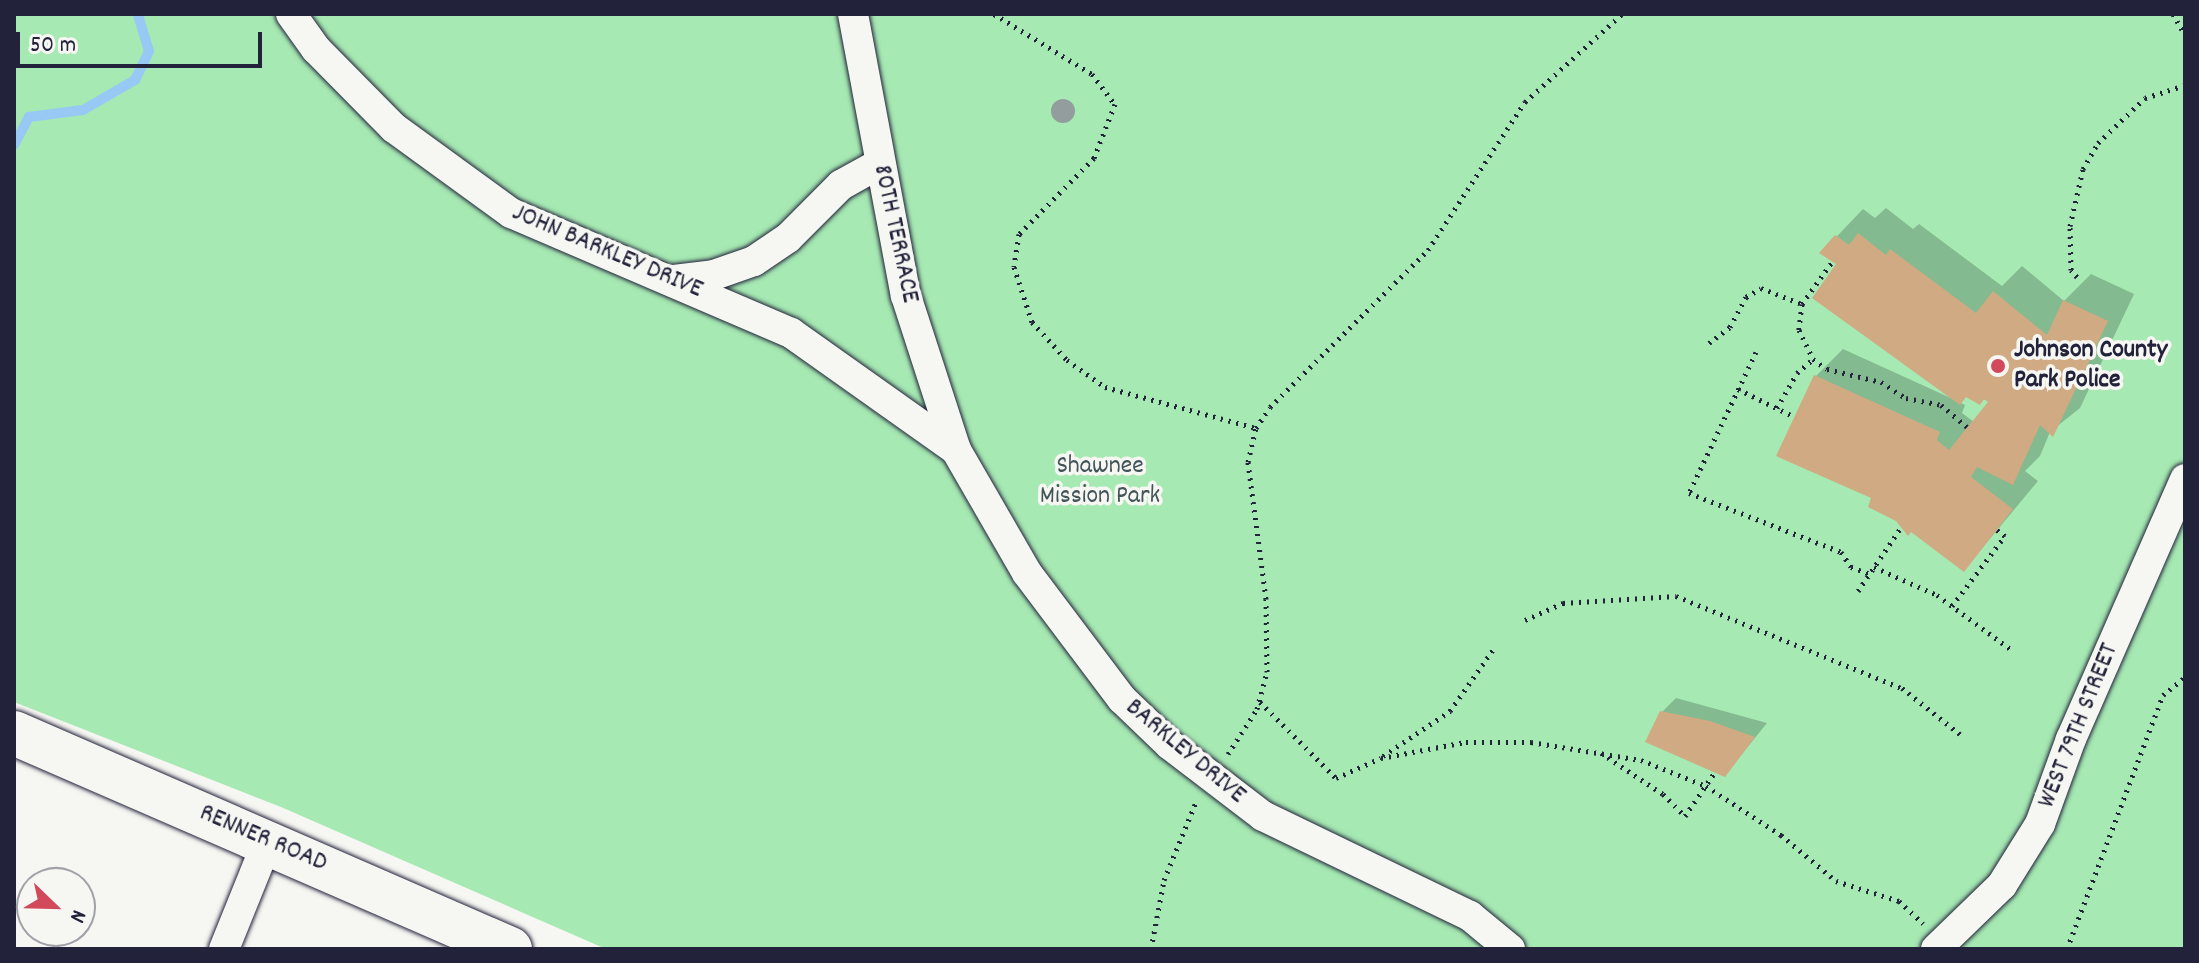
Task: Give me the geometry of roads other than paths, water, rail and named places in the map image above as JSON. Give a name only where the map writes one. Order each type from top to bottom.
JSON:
[{"type":"main road","name":"RENNER ROAD","points":[[14,733],[268,840],[510,949]]},
{"type":"street","name":"JOHN BARKLEY DRIVE","points":[[291,14],[316,49],[394,128],[449,172],[511,213],[791,333],[839,362],[956,450]]},
{"type":"street","name":"80TH TERRACE","points":[[853,14],[906,296],[956,450]]},
{"type":"street","points":[[671,280],[714,275],[754,261],[816,213],[841,185],[879,164]]},
{"type":"street","name":"BARKLEY DRIVE","points":[[956,450],[1027,573],[1077,643],[1122,699],[1170,745],[1263,816],[1470,916],[1510,949]]},
{"type":"street","name":"WEST 79TH STREET","points":[[1937,948],[2002,885],[2040,824],[2077,724],[2185,479]]},
{"type":"street","points":[[224,949],[268,840]]},
{"type":"waterway","points":[[14,145],[29,117],[83,110],[135,80],[149,51],[138,14]]},
{"type":"place","name":"Johnson County Park Police","points":[[1998,366]]},
{"type":"park label","name":"Shawnee Mission Park","points":[[1100,482]]}]
